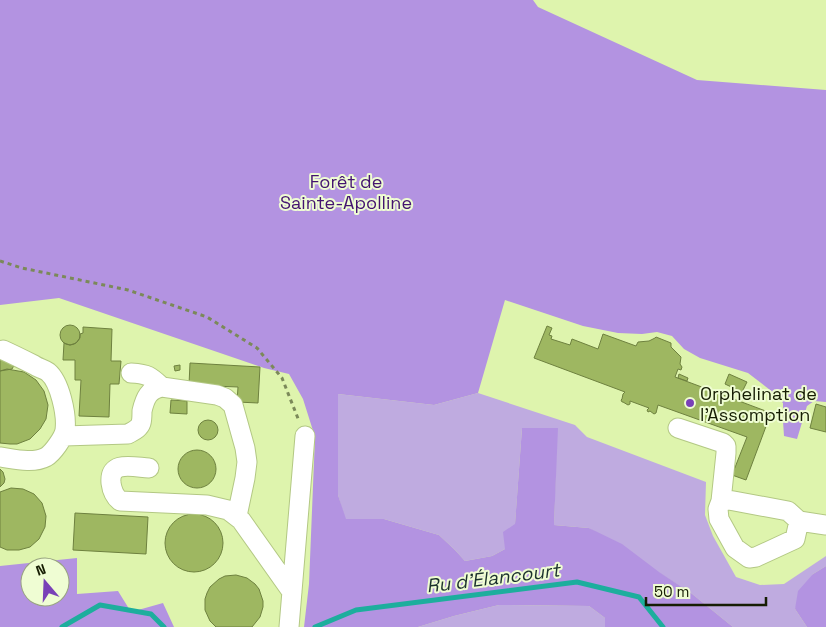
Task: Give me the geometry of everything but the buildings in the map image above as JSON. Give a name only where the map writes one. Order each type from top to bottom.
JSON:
[{"type":"street","points":[[0,457],[36,460],[46,457],[64,436],[66,428],[64,407],[59,388],[48,372],[3,350]]},
{"type":"street","points":[[131,373],[143,373],[150,376],[162,387]]},
{"type":"street","points":[[64,436],[128,434],[141,423],[142,409],[149,392],[156,388],[162,387],[217,395],[225,398],[233,405],[247,462],[237,516]]},
{"type":"street","points":[[678,428],[723,443],[726,446],[721,501],[718,509],[719,519],[735,548],[749,558],[756,557],[795,538],[800,521]]},
{"type":"street","points":[[289,627],[305,436]]},
{"type":"street","points":[[149,468],[118,467],[113,470],[111,474],[112,489],[120,501],[207,505],[228,510],[241,520],[292,592]]},
{"type":"street","points":[[721,501],[728,500],[788,511],[800,521],[826,525]]},
{"type":"path","points":[[0,261],[22,268],[128,290],[206,317],[257,348],[282,378],[305,436]]},
{"type":"shaded area","points":[[478,393],[575,425],[587,437],[706,482],[705,515],[713,536],[736,577],[760,585],[784,584],[826,556],[826,566],[813,574],[795,609],[807,627],[733,627],[691,593],[589,528],[554,525],[557,428],[522,428],[515,525],[505,549],[492,556],[465,561],[439,535],[384,519],[345,519],[338,495],[338,394],[434,405]]},
{"type":"shaded area","points":[[499,605],[589,606],[605,618],[605,627],[418,627]]},
{"type":"green space","name":"Forêt de Sainte-Apolline","points":[[0,0],[533,0],[538,7],[697,80],[826,90],[826,402],[814,401],[807,406],[797,439],[784,436],[783,403],[770,390],[748,373],[700,358],[684,349],[672,336],[657,332],[642,334],[618,333],[583,326],[505,300],[478,393],[434,405],[338,394],[338,495],[346,519],[384,519],[439,535],[465,561],[492,556],[505,549],[503,532],[515,524],[522,428],[558,428],[554,525],[589,528],[622,544],[691,593],[733,627],[605,627],[605,618],[589,606],[499,605],[418,627],[304,627],[309,584],[315,437],[303,399],[289,374],[264,368],[59,298],[0,305]]},
{"type":"green space","points":[[77,558],[77,594],[118,591],[131,612],[163,603],[174,627],[0,627],[0,566],[20,564],[20,607],[70,607],[70,559]]},
{"type":"green space","points":[[826,566],[826,627],[807,627],[795,609],[798,591],[813,574]]},
{"type":"waterway","name":"Ru d'Élancourt","points":[[315,627],[356,610],[577,582],[639,597],[663,627]]},
{"type":"waterway","name":"Ru d'Élancourt","points":[[62,627],[100,605],[151,614],[164,627]]},
{"type":"place","name":"Orphelinat de l'Assomption","points":[[690,403]]}]
